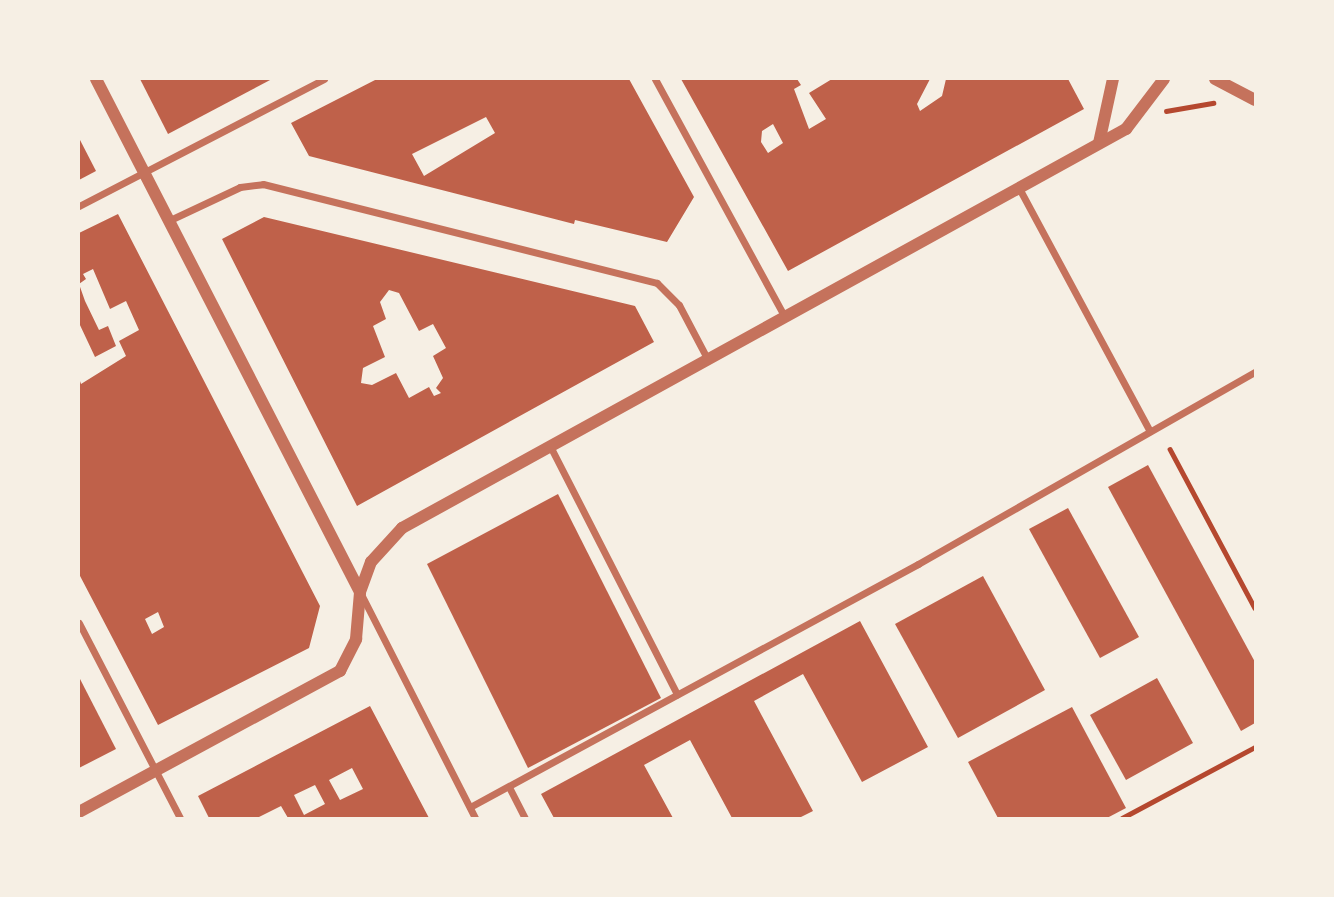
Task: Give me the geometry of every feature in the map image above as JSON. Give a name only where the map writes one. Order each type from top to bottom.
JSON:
[{"type":"street","points":[[96,79],[475,818]]},
{"type":"street","points":[[79,206],[324,79]]},
{"type":"street","points":[[655,79],[785,317]]},
{"type":"street","points":[[1099,143],[1112,79]]},
{"type":"street","points":[[79,812],[340,671],[356,639],[360,592],[371,562],[402,528],[1020,190],[1126,128],[1164,79]]},
{"type":"street","points":[[1215,79],[1255,100]]},
{"type":"street","points":[[170,220],[240,187],[263,184],[657,283],[679,305],[708,360]]},
{"type":"street","points":[[1020,190],[1150,431]]},
{"type":"street","points":[[470,807],[930,557],[1255,372]]},
{"type":"street","points":[[550,446],[677,694]]},
{"type":"street","points":[[79,623],[180,818]]},
{"type":"street","points":[[509,787],[525,818]]},
{"type":"path","points":[[1170,449],[1255,608]]},
{"type":"path","points":[[1122,818],[1255,747]]},
{"type":"building","points":[[140,79],[272,79],[168,134]]},
{"type":"building","points":[[377,79],[629,79],[694,197],[667,242],[575,220],[574,224],[309,156],[291,123]],"holes":[[[486,117],[495,133],[424,176],[412,154]]]},
{"type":"building","points":[[681,79],[797,79],[801,85],[794,89],[809,129],[826,119],[809,93],[832,79],[930,79],[917,104],[920,111],[942,96],[946,79],[1068,79],[1084,109],[788,271]],"holes":[[[773,124],[783,143],[768,153],[761,142],[762,131]]]},
{"type":"building","points":[[79,138],[96,171],[79,180]]},
{"type":"building","points":[[118,214],[320,606],[309,648],[158,725],[79,574],[79,378],[81,384],[126,356],[119,341],[139,330],[126,301],[110,309],[93,269],[83,274],[86,279],[79,284],[79,233]],"holes":[[[158,612],[164,627],[152,634],[145,619]]]},
{"type":"building","points":[[264,217],[635,306],[654,342],[357,506],[222,239]],"holes":[[[389,290],[399,293],[419,331],[433,324],[446,348],[433,356],[443,378],[436,388],[441,393],[434,396],[429,387],[409,398],[396,373],[372,385],[361,383],[363,368],[385,357],[373,326],[386,319],[380,302]]]},
{"type":"building","points":[[79,284],[99,330],[108,326],[116,346],[95,357],[79,323]]},
{"type":"building","points":[[1148,465],[1255,662],[1255,723],[1241,731],[1108,487]]},
{"type":"building","points":[[558,494],[661,698],[528,768],[427,564]]},
{"type":"building","points":[[1068,508],[1139,637],[1100,658],[1029,529]]},
{"type":"building","points":[[983,576],[1045,690],[958,738],[895,624]]},
{"type":"building","points":[[860,621],[928,747],[862,782],[803,674],[754,701],[813,811],[799,818],[732,818],[690,740],[644,765],[673,818],[554,818],[541,794]]},
{"type":"building","points":[[79,677],[116,749],[79,768]]},
{"type":"building","points":[[1157,678],[1193,743],[1126,780],[1090,715]]},
{"type":"building","points":[[370,706],[429,818],[288,818],[281,806],[257,818],[209,818],[198,796]],"holes":[[[352,768],[363,789],[340,800],[329,780]],[[315,785],[325,804],[304,815],[294,795]]]},
{"type":"building","points":[[1072,707],[1126,808],[1107,818],[998,818],[968,762]]}]
